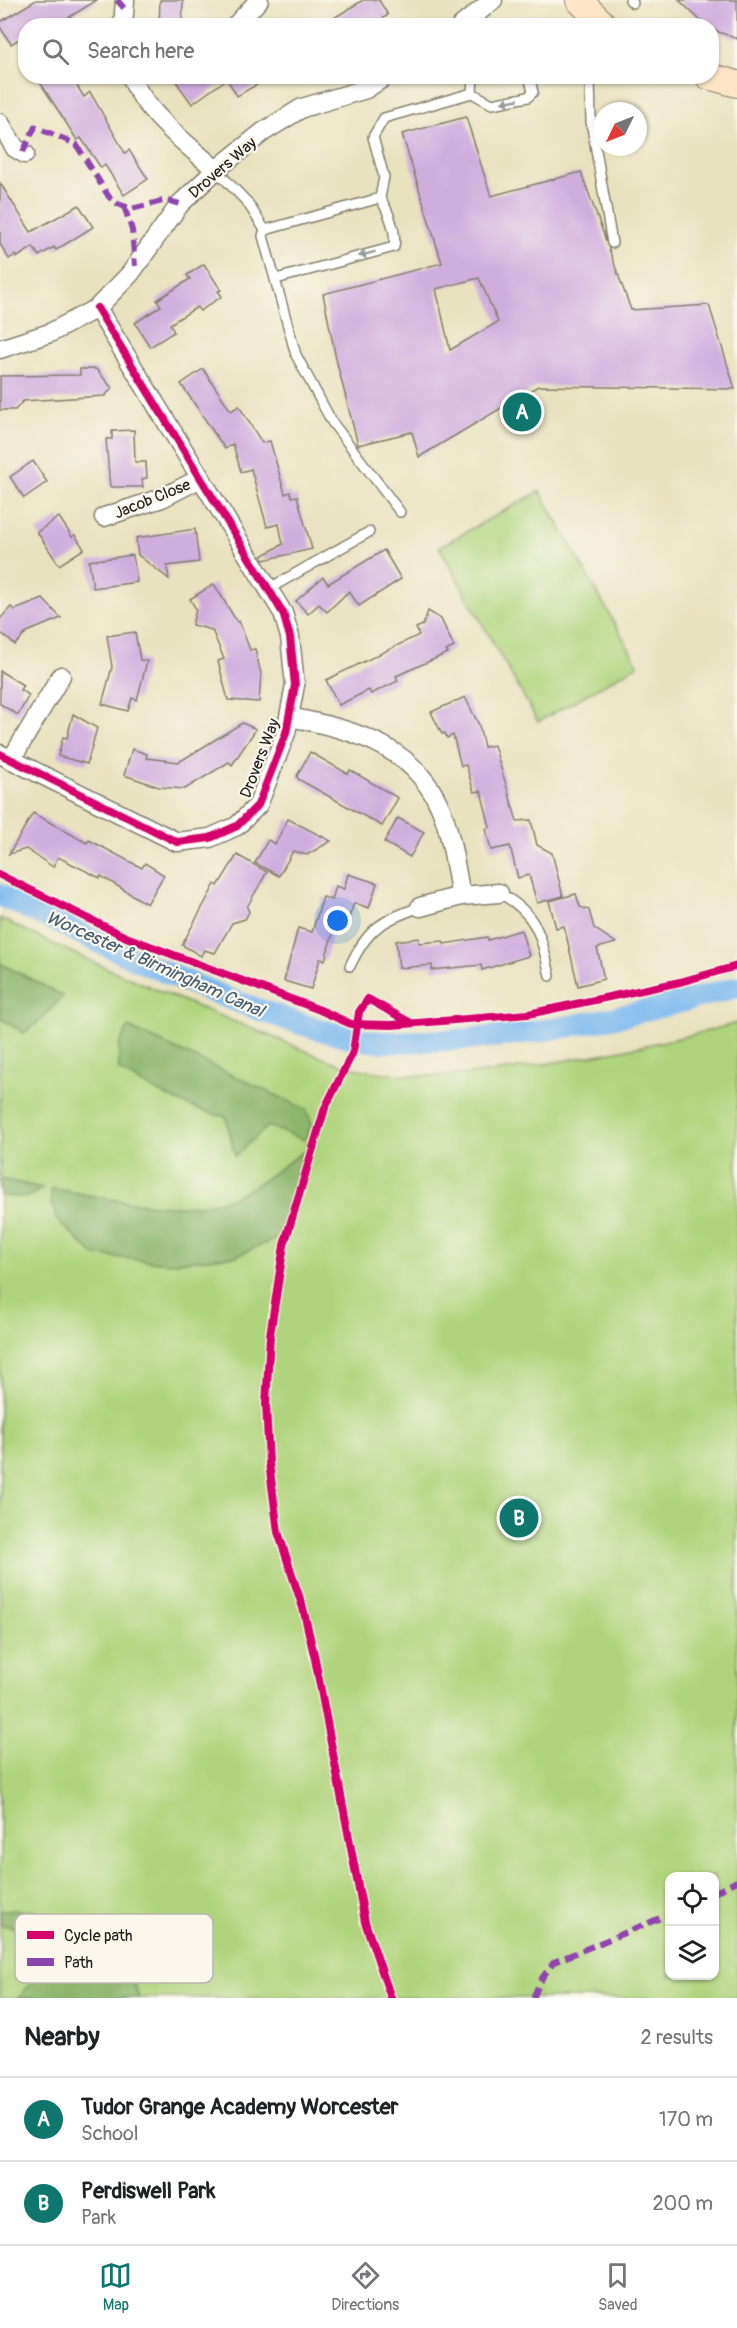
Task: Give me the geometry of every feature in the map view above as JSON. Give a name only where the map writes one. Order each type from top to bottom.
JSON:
[{"type":"street","points":[[124,18],[125,0]]},
{"type":"street","points":[[242,18],[259,0]]},
{"type":"street","points":[[471,18],[493,0]]},
{"type":"street","points":[[579,0],[597,18]]},
{"type":"street","points":[[719,79],[737,84]]},
{"type":"street","points":[[136,84],[144,99],[174,133],[216,170]]},
{"type":"street","name":"Drovers Way","points":[[0,349],[50,333],[97,308],[130,274],[180,204],[216,170],[263,132],[303,108],[366,89],[374,84]]},
{"type":"street","points":[[0,123],[15,148],[26,154]]},
{"type":"street","name":"Drovers Way","points":[[6,757],[177,842],[210,838],[237,826],[258,805],[286,733],[295,685],[290,637],[283,613],[270,588],[97,308]]},
{"type":"street","name":"Jacob Close","points":[[104,517],[162,498],[201,478]]},
{"type":"street","points":[[6,757],[61,676]]},
{"type":"street","points":[[289,717],[344,728],[383,745],[412,766],[432,792],[445,819],[461,896]]},
{"type":"street","points":[[420,907],[461,896],[499,893]]},
{"type":"lane","points":[[472,93],[473,84]]},
{"type":"lane","points":[[276,279],[394,247],[393,232],[385,206],[380,198],[384,177],[373,137],[384,117],[472,93],[492,104],[528,97],[532,92],[530,84]]},
{"type":"lane","points":[[590,84],[591,121],[612,243]]},
{"type":"lane","points":[[216,170],[248,202],[265,230],[263,236],[297,355],[332,422],[400,512]]},
{"type":"lane","points":[[265,230],[380,198]]},
{"type":"lane","points":[[270,588],[369,532]]},
{"type":"lane","points":[[499,893],[521,906],[531,917],[538,930],[550,976]]},
{"type":"lane","points":[[350,966],[364,938],[372,929],[420,907]]},
{"type":"green space","points":[[540,491],[638,665],[538,722],[439,547]]},
{"type":"green space","points":[[0,918],[163,993],[329,1060],[369,1071],[420,1076],[494,1072],[632,1048],[737,1023],[737,1998],[0,1998]]},
{"type":"green space","points":[[0,963],[63,996],[42,1019],[24,1033],[0,1018]]},
{"type":"green space","points":[[128,1027],[306,1109],[312,1124],[305,1140],[268,1126],[235,1156],[226,1117],[184,1104],[119,1070],[119,1046]]},
{"type":"green space","points":[[308,1149],[280,1237],[236,1256],[169,1263],[94,1255],[57,1220],[51,1203],[51,1188],[138,1203],[184,1206],[206,1204],[236,1196]]},
{"type":"green space","points":[[0,1179],[43,1188],[28,1197],[0,1196]]},
{"type":"green space","points":[[0,1910],[35,1911],[38,1914],[15,1914],[15,1930],[14,1927],[0,1925]]},
{"type":"green space","points":[[31,1983],[134,1983],[139,1998],[19,1998]]},
{"type":"building","points":[[36,0],[97,0],[68,18],[18,18],[18,40],[11,44],[0,27],[0,22]]},
{"type":"building","points":[[160,0],[183,0],[182,18],[159,18]]},
{"type":"building","points":[[363,0],[379,0],[388,15],[383,18],[334,18]]},
{"type":"building","points":[[679,0],[737,0],[737,39],[719,32],[719,18],[698,18]]},
{"type":"building","points":[[41,84],[76,84],[84,97],[90,92],[125,153],[129,150],[148,179],[124,195],[105,165],[101,168],[81,138],[77,140]]},
{"type":"building","points":[[178,84],[220,84],[192,104]]},
{"type":"building","points":[[230,84],[258,84],[237,96]]},
{"type":"building","points":[[466,117],[491,196],[581,172],[631,310],[709,305],[735,389],[538,386],[419,457],[412,432],[358,445],[336,359],[323,294],[442,263],[402,134]],"holes":[[[479,278],[498,322],[450,350],[436,289]]]},
{"type":"building","points":[[0,183],[31,232],[79,205],[93,227],[56,250],[54,247],[39,256],[33,247],[16,258],[15,255],[9,259],[0,244]]},
{"type":"building","points":[[204,264],[221,290],[218,291],[222,296],[200,311],[197,307],[170,324],[174,332],[150,347],[135,323],[161,306],[157,300],[190,279],[187,275]]},
{"type":"building","points":[[80,369],[96,369],[112,388],[105,396],[23,401],[15,410],[0,410],[0,376],[80,375]]},
{"type":"building","points":[[203,369],[231,411],[239,406],[262,443],[270,441],[285,494],[290,492],[292,497],[297,496],[312,549],[264,560],[262,556],[283,544],[279,524],[267,527],[251,469],[241,472],[233,444],[225,449],[181,384]]},
{"type":"building","points":[[134,430],[135,462],[146,462],[147,478],[142,479],[143,487],[110,487],[106,439],[112,439],[112,431]]},
{"type":"building","points":[[33,461],[47,482],[24,498],[10,477]]},
{"type":"building","points":[[59,517],[72,537],[75,535],[84,549],[59,565],[37,532]]},
{"type":"building","points":[[195,529],[199,562],[167,566],[169,579],[138,555],[136,538]]},
{"type":"building","points":[[384,550],[401,579],[359,606],[349,591],[327,612],[319,604],[308,614],[296,601],[323,577],[328,584]]},
{"type":"building","points":[[133,555],[137,582],[93,588],[89,561]]},
{"type":"building","points":[[214,584],[237,622],[239,621],[250,650],[255,649],[261,674],[259,702],[228,700],[218,661],[224,659],[212,630],[192,625],[196,609],[190,599]]},
{"type":"building","points":[[43,599],[61,618],[27,632],[15,645],[0,632],[0,619],[11,607],[15,610]]},
{"type":"building","points":[[428,611],[441,619],[454,647],[446,651],[448,653],[396,676],[398,681],[371,694],[369,690],[339,705],[326,680],[419,635],[416,628],[423,625]]},
{"type":"building","points":[[135,632],[140,660],[147,661],[137,700],[132,698],[128,711],[102,704],[112,667],[107,636]]},
{"type":"building","points":[[0,671],[23,685],[20,690],[29,695],[18,715],[0,704]]},
{"type":"building","points":[[465,697],[479,725],[484,747],[494,745],[517,821],[531,820],[537,845],[552,853],[563,896],[537,903],[529,875],[518,878],[510,846],[491,850],[486,829],[490,827],[481,791],[474,792],[466,765],[461,766],[453,735],[447,738],[445,733],[442,734],[431,712]]},
{"type":"building","points":[[73,714],[97,728],[87,764],[58,756],[63,737],[67,738]]},
{"type":"building","points":[[242,723],[256,729],[232,765],[229,762],[185,789],[159,787],[124,775],[132,749],[147,754],[146,758],[179,762]]},
{"type":"building","points":[[310,752],[348,774],[350,770],[398,798],[382,826],[298,779],[297,776]]},
{"type":"building","points":[[33,813],[87,843],[89,840],[142,868],[145,863],[164,875],[147,904],[101,876],[100,878],[58,857],[53,867],[26,849],[9,854]]},
{"type":"building","points":[[398,818],[424,832],[410,857],[384,842]]},
{"type":"building","points":[[288,819],[331,841],[307,855],[293,851],[279,876],[255,863],[268,840],[275,844]]},
{"type":"building","points":[[237,855],[267,872],[247,907],[249,912],[245,919],[232,923],[215,953],[204,950],[201,956],[182,945],[215,884],[218,886]]},
{"type":"building","points":[[348,874],[377,883],[369,908],[354,903],[344,932],[334,929],[325,960],[320,959],[311,989],[284,981],[298,928],[312,932],[323,897],[332,900],[336,886],[344,889]]},
{"type":"building","points":[[576,894],[580,907],[589,910],[594,928],[616,943],[597,948],[604,979],[578,986],[564,926],[556,928],[549,901]]},
{"type":"building","points":[[521,930],[529,956],[482,970],[481,965],[432,970],[432,965],[399,968],[396,941],[419,938],[419,943],[443,941],[444,944],[487,937],[488,940]]},
{"type":"waterway","name":"Worcester & Birmingham Canal","points":[[0,895],[204,989],[322,1030],[377,1042],[504,1036],[622,1016],[737,987]]},
{"type":"marked path","points":[[117,0],[124,8]]},
{"type":"marked path","points":[[23,152],[35,127],[76,144],[109,197],[118,204],[132,209],[166,200],[180,204]]},
{"type":"marked path","points":[[124,206],[132,230],[135,266]]},
{"type":"marked path","points":[[719,1890],[737,1881]]},
{"type":"marked path","points":[[533,1998],[542,1978],[554,1962],[665,1916]]},
{"type":"cycle path","points":[[0,754],[177,842],[210,838],[237,826],[258,805],[286,733],[295,685],[290,637],[283,613],[97,308]]},
{"type":"cycle path","points":[[0,875],[126,937],[320,1010],[351,1024],[392,1025],[528,1014],[680,982],[737,966]]},
{"type":"cycle path","points":[[391,1998],[365,1922],[315,1659],[303,1608],[278,1532],[269,1463],[266,1404],[270,1335],[284,1245],[325,1108],[353,1052],[359,1012],[368,999],[411,1023]]},
{"type":"place","name":"Tudor Grange Academy Worcester","points":[[522,412]]},
{"type":"place","name":"Perdiswell Park","points":[[519,1518]]}]
